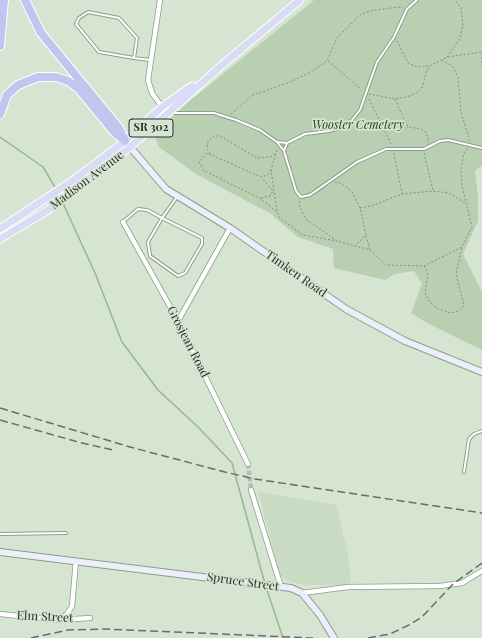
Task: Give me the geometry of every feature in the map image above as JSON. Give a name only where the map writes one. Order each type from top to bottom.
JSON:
[{"type":"highway","points":[[0,46],[4,0]]},
{"type":"highway","points":[[25,0],[41,33],[119,128],[128,144]]},
{"type":"highway","points":[[0,113],[7,95],[18,84],[38,77],[56,77],[68,81],[78,88],[115,133],[128,144]]},
{"type":"main road","name":"Madison Avenue","points":[[0,240],[48,210],[78,188],[128,144],[300,0]]},
{"type":"main road","name":"Madison Avenue","points":[[0,229],[128,144],[162,107],[222,65]]},
{"type":"street","points":[[160,0],[150,60],[149,87],[162,107]]},
{"type":"street","name":"Timken Road","points":[[128,144],[162,184],[177,196],[230,228],[340,305],[367,321],[424,349],[482,372]]},
{"type":"street","name":"Grosjean Road","points":[[123,222],[178,320],[248,464]]},
{"type":"street","points":[[178,320],[230,228]]},
{"type":"street","points":[[251,490],[279,586]]},
{"type":"street","name":"Spruce Street","points":[[0,552],[279,586],[302,593],[348,587],[440,586],[462,583],[482,571]]},
{"type":"street","points":[[59,620],[67,614],[72,606],[76,561]]},
{"type":"street","points":[[302,593],[320,615],[334,638]]},
{"type":"street","name":"Elm Street","points":[[0,614],[59,620],[90,618]]},
{"type":"lane","points":[[276,142],[287,143],[305,134],[329,132],[342,128],[352,120],[360,110],[377,62],[394,37],[407,9],[417,0]]},
{"type":"lane","points":[[134,58],[137,38],[118,18],[88,12],[79,18],[76,24],[99,52],[134,58],[150,60]]},
{"type":"lane","points":[[166,113],[214,113],[260,130],[276,142],[284,151],[296,191],[301,197],[310,195],[378,151],[393,148],[424,149],[440,140],[448,140],[482,148]]},
{"type":"lane","points":[[284,151],[287,143]]},
{"type":"lane","points":[[123,222],[138,210],[147,210],[162,218],[202,238],[202,244],[185,273],[178,276],[150,256],[148,242],[162,218],[177,196]]},
{"type":"lane","points":[[464,472],[469,439],[474,434],[482,431]]},
{"type":"lane","points":[[0,534],[66,533]]},
{"type":"path","points":[[447,57],[460,38],[463,26],[461,8],[455,0]]},
{"type":"path","points":[[228,117],[253,95],[290,82],[327,61],[337,38],[360,15],[370,11],[398,7],[407,9]]},
{"type":"path","points":[[394,37],[408,63],[417,67],[430,66],[447,57],[482,52],[482,68]]},
{"type":"path","points":[[424,266],[428,273],[425,293],[430,302],[438,309],[451,313],[459,311],[464,306],[456,274],[462,247],[472,227],[465,203],[461,168],[464,153],[472,145],[461,113],[458,77],[452,66],[442,60]]},
{"type":"path","points":[[327,61],[366,94],[393,148],[402,194]]},
{"type":"path","points":[[366,94],[395,99],[403,98],[418,92],[430,66]]},
{"type":"path","points":[[395,99],[400,115],[409,127]]},
{"type":"path","points":[[382,127],[409,127],[421,129],[426,132],[430,145]]},
{"type":"path","points":[[210,154],[207,148],[208,141],[214,136],[220,136],[258,158],[270,157],[276,154]]},
{"type":"path","points":[[261,177],[268,175],[280,146]]},
{"type":"path","points":[[424,149],[433,191]]},
{"type":"path","points":[[274,191],[261,177],[210,154],[206,153],[199,162],[203,170],[261,198],[277,212]]},
{"type":"path","points":[[271,170],[277,212],[280,218],[303,236],[337,241],[370,250],[386,264],[424,266],[462,247]]},
{"type":"path","points":[[330,181],[341,183],[352,192],[360,208],[370,250]]},
{"type":"path","points":[[261,198],[266,198],[274,191]]},
{"type":"path","points":[[360,208],[371,206],[402,194],[433,191],[450,193],[465,203]]},
{"type":"path","points":[[301,197],[300,206],[306,219],[337,241]]},
{"type":"path","points":[[355,246],[366,236]]},
{"type":"shaded area","points":[[258,492],[336,505],[347,550],[351,580],[349,585],[307,585],[288,581],[281,576]]},
{"type":"green space","name":"Wooster Cemetery","points":[[314,0],[482,0],[482,166],[475,171],[478,197],[478,221],[463,254],[482,292],[482,350],[427,323],[411,313],[422,284],[414,271],[395,274],[385,280],[334,268],[333,249],[298,237],[271,214],[196,174],[159,147],[154,134],[186,104]]},
{"type":"waterway","points":[[0,137],[43,167],[56,189]]},
{"type":"waterway","points":[[62,201],[95,273],[122,342],[158,390],[199,428],[232,463],[265,584]]},
{"type":"waterway","points":[[266,587],[283,638]]},
{"type":"tunnel","points":[[248,464],[251,490]]},
{"type":"railway","points":[[0,408],[130,447],[255,479],[482,513]]},
{"type":"railway","points":[[0,420],[113,450]]},
{"type":"railway","points":[[368,638],[390,634],[422,617],[453,584],[482,563]]},
{"type":"railway","points":[[31,638],[68,630],[105,629],[313,638]]}]
